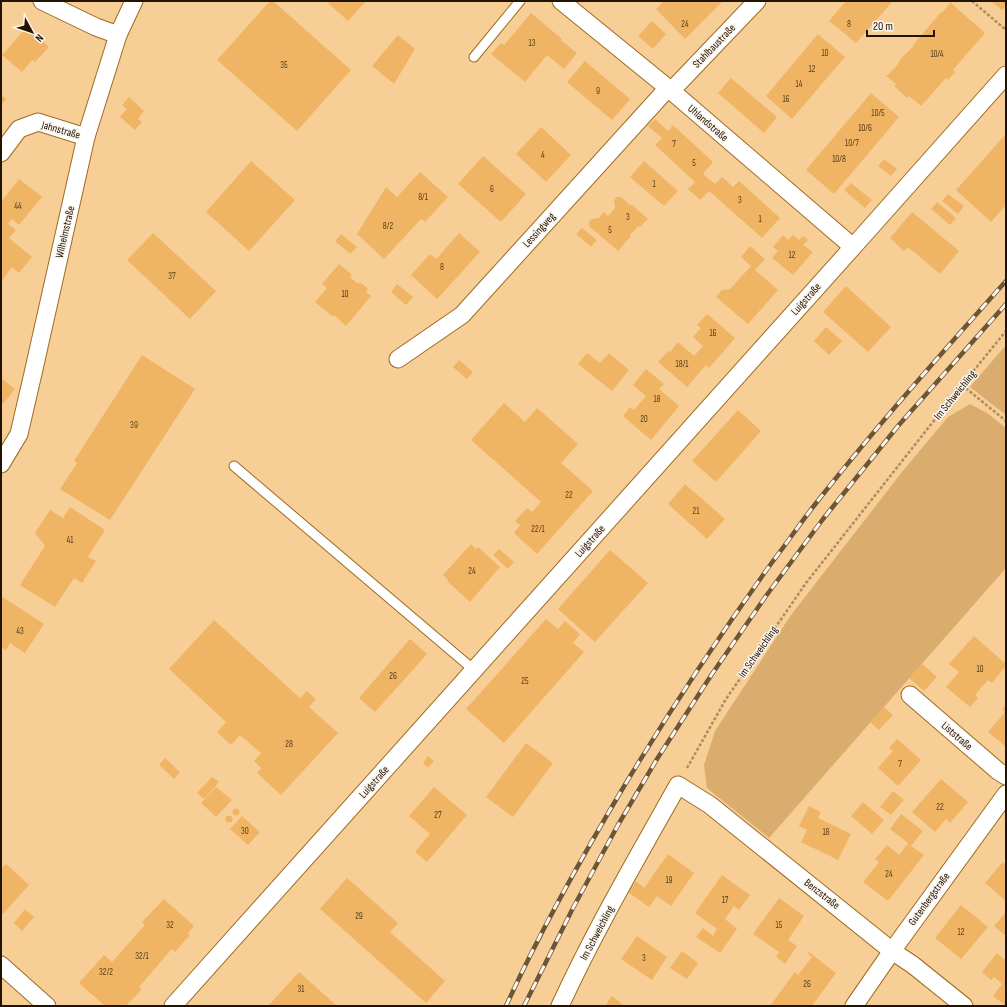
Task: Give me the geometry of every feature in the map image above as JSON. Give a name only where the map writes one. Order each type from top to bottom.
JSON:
[{"type":"street","points":[[42,1],[96,27],[118,35]]},
{"type":"street","name":"Wilhelmstraße","points":[[1,464],[19,434],[86,137],[118,35],[134,1]]},
{"type":"street","name":"Uhlandstraße","points":[[561,1],[670,90],[853,247]]},
{"type":"street","name":"Stahlbaustraße","points":[[670,90],[757,1]]},
{"type":"street","name":"Luigstraße","points":[[173,1006],[1006,75]]},
{"type":"street","name":"Lessingweg","points":[[398,359],[462,315],[670,90]]},
{"type":"street","name":"Jahnstraße","points":[[1,153],[20,129],[38,122],[86,137]]},
{"type":"street","name":"Liststraße","points":[[910,695],[998,772],[1006,776]]},
{"type":"street","name":"Benzstraße","points":[[678,785],[710,805],[964,1006]]},
{"type":"street","name":"Im Schweichling","points":[[560,1006],[610,907],[678,785]]},
{"type":"street","name":"Gutenbergstraße","points":[[854,1006],[892,950],[1006,794]]},
{"type":"street","points":[[1,965],[47,1006]]},
{"type":"lane","points":[[474,57],[520,1]]},
{"type":"lane","points":[[234,466],[474,670]]},
{"type":"path","points":[[972,1],[1006,30]]},
{"type":"path","name":"Im Schweichling","points":[[678,785],[726,699],[806,583],[1006,331]]},
{"type":"path","points":[[962,385],[1006,421]]},
{"type":"shaded area","points":[[1006,345],[1006,415],[970,387]]},
{"type":"shaded area","points":[[970,404],[987,413],[1006,428],[1006,568],[769,838],[707,788],[704,765],[715,731],[791,615],[902,472],[948,417]]},
{"type":"building","points":[[270,1],[273,1],[351,70],[297,131],[217,60]]},
{"type":"building","points":[[330,1],[366,1],[348,21],[328,3]]},
{"type":"building","points":[[664,1],[723,1],[685,39],[656,9]]},
{"type":"building","points":[[846,1],[893,1],[856,43],[829,21]]},
{"type":"building","points":[[991,1],[1006,1],[1006,6],[1002,10]]},
{"type":"building","points":[[950,2],[985,33],[953,70],[955,72],[948,80],[946,78],[921,106],[909,96],[907,98],[894,86],[896,84],[886,76],[899,63],[941,12],[950,4]]},
{"type":"building","points":[[531,13],[577,53],[564,69],[547,55],[525,82],[491,54],[501,43],[504,45]]},
{"type":"building","points":[[652,21],[666,34],[653,49],[638,36]]},
{"type":"building","points":[[26,28],[49,47],[35,62],[32,60],[22,72],[2,55]]},
{"type":"building","points":[[818,34],[845,57],[792,119],[766,96]]},
{"type":"building","points":[[398,35],[415,49],[394,84],[372,66]]},
{"type":"building","points":[[585,61],[630,99],[612,120],[567,82]]},
{"type":"building","points":[[731,78],[777,117],[764,133],[718,93]]},
{"type":"building","points":[[871,93],[899,117],[834,194],[806,170]]},
{"type":"building","points":[[1,95],[6,99],[1,106]]},
{"type":"building","points":[[129,97],[144,111],[138,119],[142,122],[135,130],[120,117],[127,109],[122,105]]},
{"type":"building","points":[[655,119],[668,131],[673,125],[713,162],[703,174],[715,184],[722,177],[733,187],[739,181],[780,218],[762,238],[709,191],[700,200],[688,189],[695,182],[655,145],[662,138],[648,126]]},
{"type":"building","points":[[541,127],[571,155],[546,182],[516,154]]},
{"type":"building","points":[[1006,134],[1006,205],[991,222],[956,190]]},
{"type":"building","points":[[483,156],[526,194],[501,222],[458,184]]},
{"type":"building","points":[[884,159],[897,169],[891,176],[878,166]]},
{"type":"building","points":[[251,161],[295,200],[249,251],[206,212]]},
{"type":"building","points":[[644,161],[678,191],[664,206],[630,177]]},
{"type":"building","points":[[420,172],[448,197],[425,222],[421,219],[384,259],[357,234],[386,187],[397,197]]},
{"type":"building","points":[[19,179],[42,197],[19,225],[12,219],[8,224],[16,230],[9,238],[32,257],[19,273],[12,267],[1,282],[1,202]]},
{"type":"building","points":[[851,183],[872,200],[865,208],[844,190]]},
{"type":"building","points":[[948,194],[964,206],[958,214],[942,201]]},
{"type":"building","points":[[617,197],[621,197],[648,219],[640,227],[638,226],[618,251],[589,226],[589,222],[592,219],[599,218],[604,212],[608,216],[615,208],[614,200]]},
{"type":"building","points":[[937,202],[956,218],[950,225],[931,209]]},
{"type":"building","points":[[912,212],[959,251],[940,274],[908,247],[904,251],[890,238]]},
{"type":"building","points":[[582,228],[597,240],[591,247],[576,234]]},
{"type":"building","points":[[153,233],[216,291],[190,319],[127,260]]},
{"type":"building","points":[[459,233],[480,252],[437,299],[411,275],[430,254],[436,259]]},
{"type":"building","points":[[341,234],[357,247],[350,254],[335,241]]},
{"type":"building","points":[[783,235],[788,240],[793,235],[799,240],[803,236],[808,240],[803,245],[813,252],[793,275],[772,258],[778,251],[773,247]]},
{"type":"building","points":[[750,246],[765,259],[755,270],[778,290],[748,324],[716,297],[722,290],[730,289],[751,266],[741,257]]},
{"type":"building","points":[[339,264],[352,275],[350,277],[358,284],[360,282],[368,289],[366,292],[371,296],[346,326],[334,315],[333,317],[315,302],[327,288],[322,284]]},
{"type":"building","points":[[397,284],[413,297],[406,305],[391,292]]},
{"type":"building","points":[[846,286],[891,327],[868,352],[823,312]]},
{"type":"building","points":[[707,314],[735,338],[709,368],[706,365],[687,387],[658,362],[668,351],[670,352],[678,342],[694,356],[703,346],[693,337],[701,328],[697,325]]},
{"type":"building","points":[[826,327],[842,341],[829,355],[814,341]]},
{"type":"building","points":[[587,353],[600,363],[609,353],[629,370],[612,391],[578,364]]},
{"type":"building","points":[[142,355],[195,389],[110,520],[60,489],[77,463],[74,461]]},
{"type":"building","points":[[459,360],[473,372],[467,379],[453,367]]},
{"type":"building","points":[[646,369],[664,384],[659,389],[679,406],[651,440],[623,416],[630,407],[634,410],[646,396],[633,385]]},
{"type":"building","points":[[1,378],[15,389],[3,404],[1,402]]},
{"type":"building","points":[[504,403],[525,422],[537,408],[578,444],[561,463],[593,491],[537,554],[514,533],[520,525],[515,521],[527,508],[532,512],[541,502],[471,440]]},
{"type":"building","points":[[738,410],[761,431],[716,482],[692,461]]},
{"type":"building","points":[[685,484],[725,519],[707,539],[668,504]]},
{"type":"building","points":[[70,507],[105,530],[88,557],[96,561],[82,583],[74,578],[55,607],[20,585],[45,546],[35,533],[50,510],[63,518]]},
{"type":"building","points":[[471,544],[476,549],[478,547],[500,567],[470,602],[447,581],[448,580],[443,575]]},
{"type":"building","points":[[499,549],[514,562],[508,569],[493,555]]},
{"type":"building","points":[[610,550],[648,583],[595,642],[558,609]]},
{"type":"building","points":[[1,596],[44,624],[25,653],[10,643],[6,650],[1,647]]},
{"type":"building","points":[[546,619],[558,629],[565,621],[580,634],[573,643],[584,652],[504,743],[466,709]]},
{"type":"building","points":[[214,620],[300,698],[307,691],[316,699],[309,707],[338,733],[281,795],[257,773],[261,768],[254,761],[261,753],[240,735],[231,745],[217,732],[226,722],[169,669]]},
{"type":"building","points":[[974,636],[1006,664],[1006,666],[992,683],[988,680],[975,695],[978,698],[970,707],[946,687],[959,672],[949,664]]},
{"type":"building","points":[[410,639],[427,654],[375,712],[359,698]]},
{"type":"building","points":[[922,664],[937,677],[924,691],[909,678]]},
{"type":"building","points":[[1006,704],[1006,747],[988,732],[1005,712],[1002,709]]},
{"type":"building","points":[[884,707],[893,715],[879,730],[870,722]]},
{"type":"building","points":[[897,739],[921,760],[898,786],[878,768],[893,751],[889,748]]},
{"type":"building","points":[[526,743],[553,763],[513,817],[486,797]]},
{"type":"building","points":[[428,756],[434,761],[428,768],[423,763]]},
{"type":"building","points":[[165,758],[180,772],[174,779],[159,765]]},
{"type":"building","points":[[212,777],[219,782],[204,799],[197,793]]},
{"type":"building","points":[[941,779],[968,802],[950,823],[946,819],[935,832],[912,812]]},
{"type":"building","points":[[216,787],[232,800],[216,817],[201,803]]},
{"type":"building","points":[[434,787],[467,815],[427,862],[415,852],[430,834],[409,816]]},
{"type":"building","points":[[893,791],[904,800],[891,815],[880,807]]},
{"type":"building","points":[[863,802],[884,820],[872,834],[851,816]]},
{"type":"building","points":[[809,806],[821,812],[818,818],[851,834],[838,860],[801,842],[807,830],[799,826]]},
{"type":"building","points":[[236,809],[239,812],[236,815],[233,812]]},
{"type":"building","points":[[901,814],[923,831],[911,846],[924,855],[888,901],[863,882],[879,862],[875,859],[887,845],[899,855],[908,843],[890,829]]},
{"type":"building","points":[[229,816],[232,819],[229,822],[226,819]]},
{"type":"building","points":[[242,816],[260,832],[248,845],[230,829]]},
{"type":"building","points":[[668,854],[694,873],[671,906],[657,896],[649,907],[628,892],[636,881],[644,888]]},
{"type":"building","points":[[1003,862],[1005,864],[1006,863],[1006,901],[985,883]]},
{"type":"building","points":[[6,864],[29,885],[3,914],[1,913],[1,869]]},
{"type":"building","points":[[722,875],[750,895],[739,910],[734,906],[725,919],[737,929],[720,953],[696,937],[703,928],[713,936],[717,929],[695,913]]},
{"type":"building","points":[[347,878],[398,923],[390,932],[445,981],[426,1003],[320,909]]},
{"type":"building","points":[[779,898],[804,916],[788,940],[797,946],[785,964],[776,957],[779,952],[753,934]]},
{"type":"building","points":[[164,899],[194,926],[188,933],[190,935],[175,952],[172,949],[139,987],[142,989],[126,1006],[105,1006],[79,983],[104,955],[112,962],[145,925],[142,922]]},
{"type":"building","points":[[961,905],[988,927],[961,959],[935,938]]},
{"type":"building","points":[[25,909],[34,917],[22,931],[14,923]]},
{"type":"building","points":[[1006,912],[1006,936],[994,926]]},
{"type":"building","points":[[637,936],[667,957],[652,980],[621,959]]},
{"type":"building","points":[[682,951],[698,963],[687,979],[670,968]]},
{"type":"building","points":[[809,952],[836,973],[812,1006],[770,1006],[795,972],[798,975],[812,957],[808,954]]},
{"type":"building","points":[[997,953],[1006,961],[1006,1006],[993,996],[1002,984],[994,977],[991,980],[982,972]]},
{"type":"building","points":[[299,972],[337,1006],[268,1006]]},
{"type":"building","points":[[612,996],[625,1006],[605,1006]]},
{"type":"railway","points":[[506,1006],[519,977],[578,865],[626,783],[697,670],[773,561],[836,478],[908,392],[1006,281]]},
{"type":"railway","points":[[524,1006],[573,908],[618,825],[657,759],[712,674],[766,596],[823,519],[898,426],[1006,304]]}]
